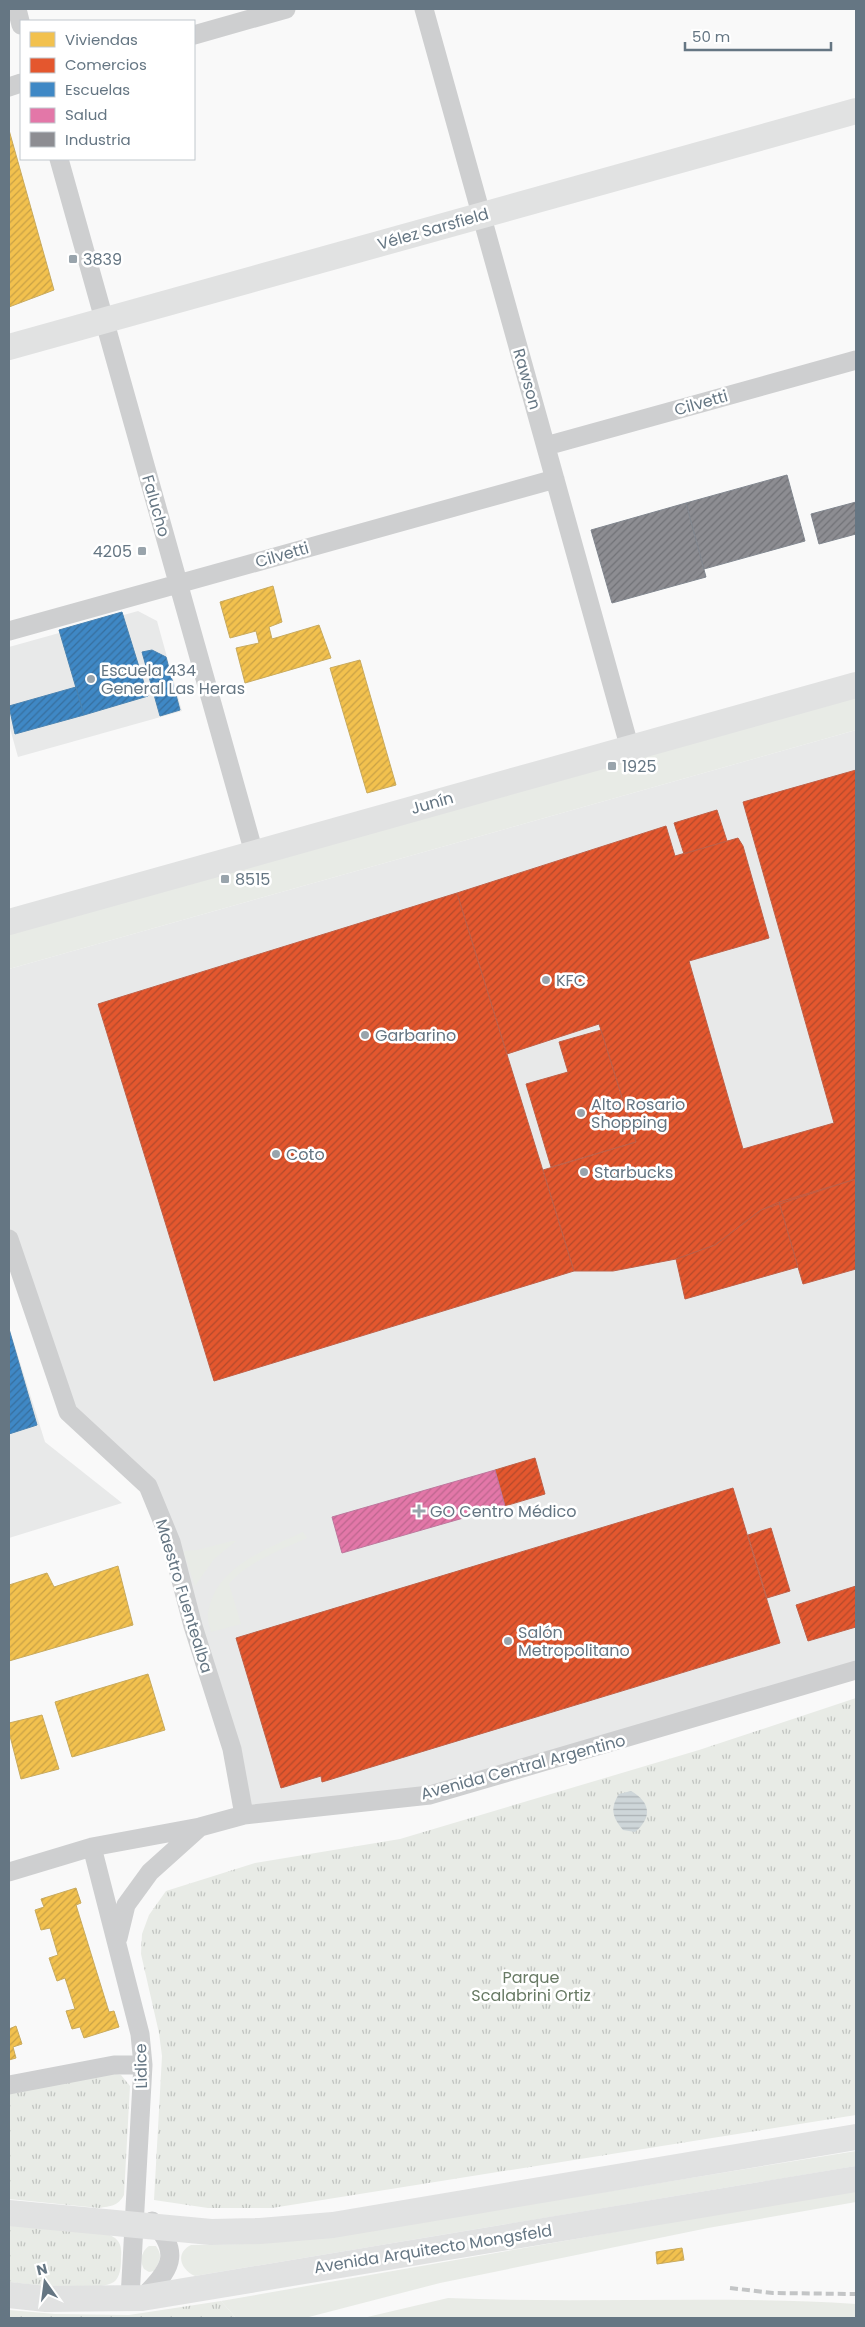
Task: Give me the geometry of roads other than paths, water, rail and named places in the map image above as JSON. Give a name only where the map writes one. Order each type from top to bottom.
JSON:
[{"type":"main road","name":"Vélez Sarsfield","points":[[9,347],[856,110]]},
{"type":"main road","name":"Junín","points":[[9,922],[856,685]]},
{"type":"main road","points":[[9,2213],[212,2232],[260,2232],[333,2225],[856,2137]]},
{"type":"main road","name":"Avenida Arquitecto Mongsfeld","points":[[9,2295],[46,2299],[136,2298],[856,2179]]},
{"type":"street","points":[[195,35],[286,9]]},
{"type":"street","name":"Rawson","points":[[424,9],[630,749]]},
{"type":"street","name":"Falucho","points":[[59,160],[254,854]]},
{"type":"street","name":"Cilvetti","points":[[546,446],[856,360]]},
{"type":"street","name":"Cilvetti","points":[[9,631],[555,479]]},
{"type":"street","name":"Maestro Fuentealba","points":[[9,1240],[68,1412],[148,1486],[171,1542],[193,1626],[232,1749],[244,1816]]},
{"type":"street","name":"Avenida Central Argentino","points":[[9,1872],[92,1847],[200,1827],[244,1816],[430,1795],[856,1670]]},
{"type":"street","name":"Lidice","points":[[118,1940],[126,1905],[150,1872],[200,1827]]},
{"type":"street","name":"Lidice","points":[[92,1847],[118,1940],[122,1964],[140,2034],[143,2065],[135,2195],[146,2227],[136,2298]]},
{"type":"street","points":[[9,2085],[114,2064],[143,2065]]},
{"type":"street","points":[[135,2195],[145,2214],[146,2227],[171,2249],[170,2264],[161,2279],[136,2298]]},
{"type":"railway","points":[[730,2288],[773,2293],[856,2294]]},
{"type":"place","name":"3839","points":[[73,259]]},
{"type":"place","name":"4205","points":[[142,551]]},
{"type":"place","name":"Escuela 434 General Las Heras","points":[[91,679]]},
{"type":"place","name":"1925","points":[[612,766]]},
{"type":"place","name":"8515","points":[[225,879]]},
{"type":"place","name":"KFC","points":[[546,980]]},
{"type":"place","name":"Garbarino","points":[[365,1035]]},
{"type":"place","name":"Alto Rosario Shopping","points":[[581,1113]]},
{"type":"place","name":"Coto","points":[[276,1154]]},
{"type":"place","name":"Starbucks","points":[[584,1172]]},
{"type":"place","name":"GO Centro Médico","points":[[419,1511]]},
{"type":"place","name":"Salón Metropolitano","points":[[508,1641]]},
{"type":"park label","name":"Parque Scalabrini Ortiz","points":[[531,1986]]}]
